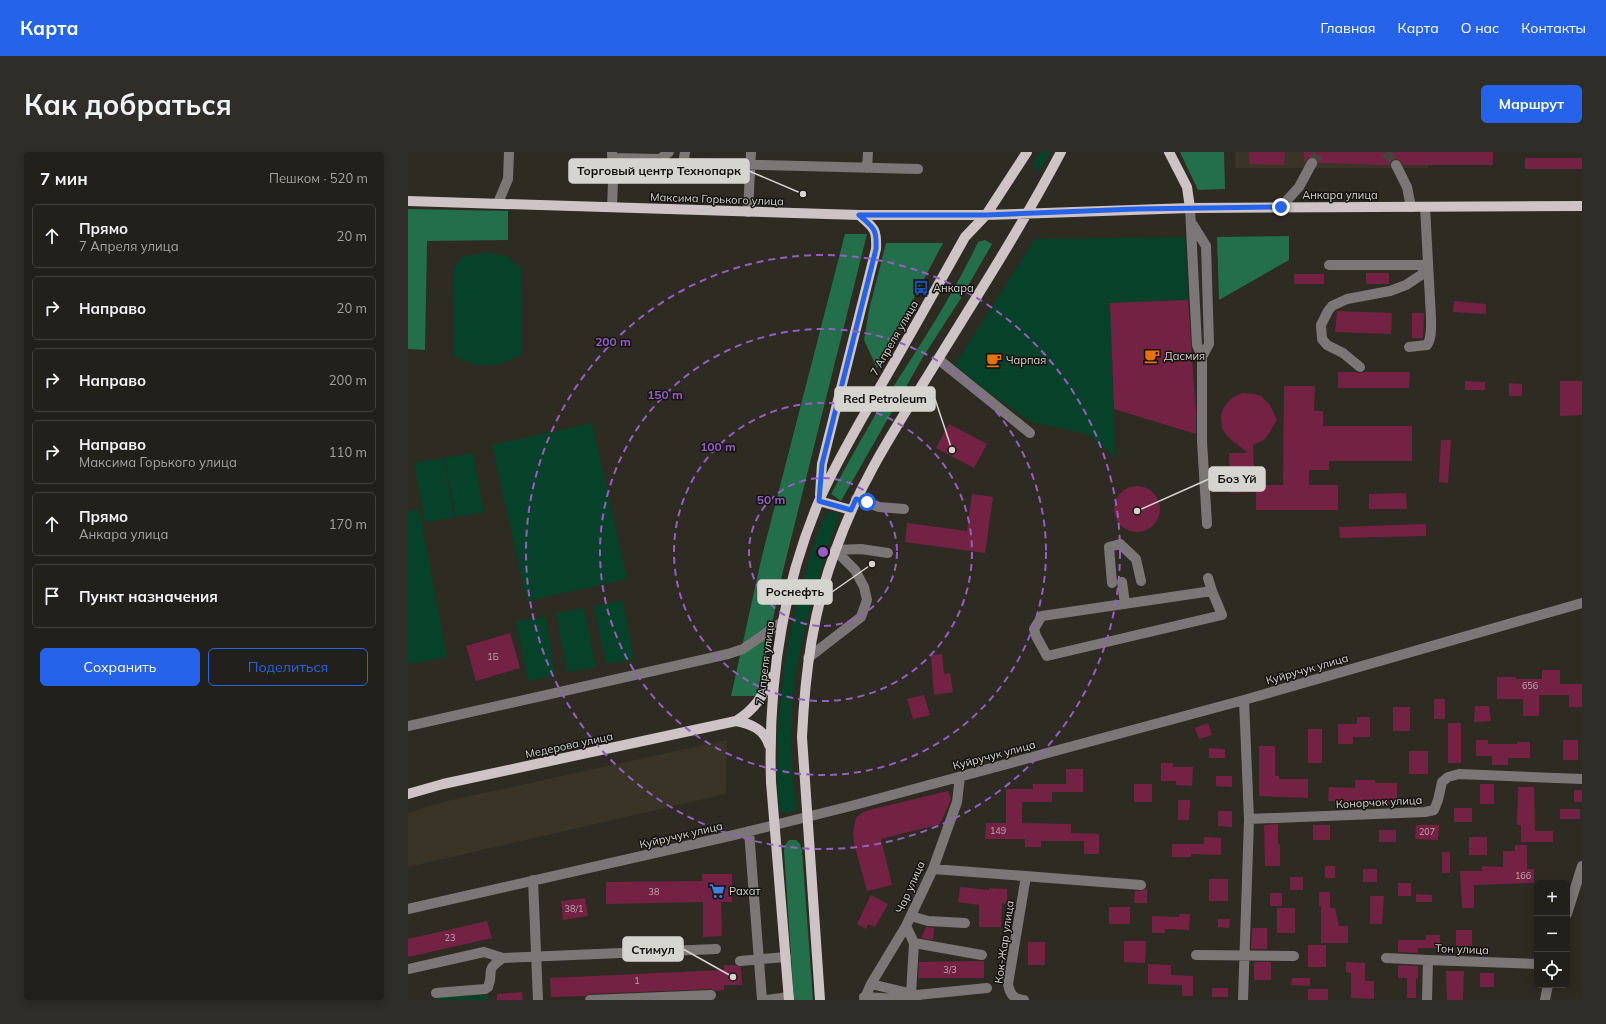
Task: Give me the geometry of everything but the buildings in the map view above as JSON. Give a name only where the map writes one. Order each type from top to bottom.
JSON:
[{"type":"main road","name":"7 Апреля улица","points":[[789,998],[771,782],[770,748],[776,656],[782,622],[792,581],[819,501],[845,447],[965,237],[986,215],[1027,152]]},
{"type":"main road","points":[[820,1000],[802,737],[808,658],[821,594],[835,550],[851,510],[878,456],[1026,214],[1061,152]]},
{"type":"main road","points":[[1169,152],[1187,187],[1190,208]]},
{"type":"main road","name":"Максима Горького улица","points":[[408,201],[859,215],[1026,214]]},
{"type":"main road","name":"Анкара улица","points":[[1026,214],[1190,208],[1582,206]]},
{"type":"main road","points":[[851,510],[819,501],[822,464],[876,249],[876,234],[873,228],[859,215]]},
{"type":"main road","name":"Медерова улица","points":[[408,794],[443,784],[736,721],[752,710],[761,700],[776,656]]},
{"type":"main road","name":"Медерова улица","points":[[736,721],[753,726],[762,731],[770,748]]},
{"type":"street","points":[[498,203],[508,179],[509,152]]},
{"type":"street","points":[[612,207],[612,155],[660,158],[669,152]]},
{"type":"street","points":[[684,152],[684,158],[687,163],[918,169]]},
{"type":"street","points":[[748,212],[752,152]]},
{"type":"street","points":[[867,168],[868,152]]},
{"type":"street","points":[[1281,207],[1299,187],[1312,163]]},
{"type":"street","points":[[1396,165],[1406,187],[1411,207]]},
{"type":"street","points":[[1409,347],[1426,345],[1429,342],[1431,318],[1425,207]]},
{"type":"street","points":[[1190,208],[1197,345],[1202,357],[1202,441],[1207,524]]},
{"type":"street","points":[[1329,265],[1428,265]]},
{"type":"street","points":[[1360,367],[1343,353],[1328,345],[1322,339],[1321,325],[1328,311],[1332,306],[1347,299],[1390,291],[1406,285],[1421,275],[1428,265]]},
{"type":"street","points":[[938,359],[1030,433]]},
{"type":"street","points":[[856,499],[879,507],[904,509]]},
{"type":"street","points":[[1125,604],[1117,582],[1109,547],[1120,544],[1136,559],[1141,581]]},
{"type":"street","points":[[835,550],[861,549],[888,552]]},
{"type":"street","points":[[808,658],[861,617],[866,600],[864,587],[855,570],[835,550]]},
{"type":"street","points":[[1208,578],[1212,592],[1222,615],[1047,656],[1036,636],[1034,629],[1042,616],[1212,592]]},
{"type":"street","name":"Куйручук улица","points":[[408,909],[807,817],[1244,700],[1582,603]]},
{"type":"street","points":[[408,726],[728,654],[743,649],[782,622]]},
{"type":"street","points":[[1242,1000],[1249,819],[1244,700]]},
{"type":"street","name":"Конорчок улица","points":[[1249,819],[1425,812],[1434,810],[1442,782],[1448,777],[1459,774],[1582,779]]},
{"type":"street","name":"Чар улица","points":[[864,998],[906,926],[933,869],[956,802],[960,777]]},
{"type":"street","points":[[750,831],[762,1000]]},
{"type":"street","points":[[1570,904],[1582,866]]},
{"type":"street","points":[[933,869],[1141,885]]},
{"type":"street","name":"Кок-Жар улица","points":[[1024,1000],[1016,999],[1009,992],[1008,984],[1026,876]]},
{"type":"street","points":[[533,880],[538,1000]]},
{"type":"street","points":[[911,916],[928,921],[965,923]]},
{"type":"street","points":[[906,926],[914,943],[914,997]]},
{"type":"street","points":[[914,943],[982,955]]},
{"type":"street","points":[[408,969],[484,952],[503,958],[716,949]]},
{"type":"street","points":[[1196,955],[1294,956]]},
{"type":"street","points":[[740,961],[786,957]]},
{"type":"street","points":[[436,993],[485,989],[489,984],[489,972],[492,966],[503,958]]},
{"type":"street","name":"Тон улица","points":[[1386,958],[1534,964]]},
{"type":"street","points":[[1427,1000],[1428,960]]},
{"type":"street","points":[[871,984],[914,997]]},
{"type":"street","points":[[864,998],[880,999],[914,997],[987,988]]},
{"type":"street","points":[[1545,1000],[1547,988]]},
{"type":"street","points":[[590,1000],[711,995]]},
{"type":"street","points":[[768,1000],[789,998]]},
{"type":"shaded area","points":[[1235,152],[1428,152],[1428,168],[1235,168]]},
{"type":"shaded area","points":[[727,740],[726,794],[408,867],[408,813],[447,801]]},
{"type":"green space","points":[[1040,152],[1050,152],[1041,169],[1036,170],[1033,164]]},
{"type":"green space","points":[[1180,152],[1224,152],[1225,189],[1198,190]]},
{"type":"green space","points":[[408,209],[508,211],[508,240],[427,241],[425,350],[408,349]]},
{"type":"green space","points":[[845,234],[867,234],[783,571],[757,696],[731,696],[762,556]]},
{"type":"green space","points":[[1289,236],[1289,260],[1219,300],[1217,237]]},
{"type":"green space","points":[[1185,237],[1188,300],[1110,303],[1115,458],[1087,434],[1031,422],[983,388],[955,365],[1035,239]]},
{"type":"green space","points":[[985,240],[992,244],[961,298],[923,357],[841,501],[831,494],[848,463],[877,412],[943,308],[978,242]]},
{"type":"green space","points":[[886,243],[943,243],[877,368],[864,340],[869,310]]},
{"type":"green space","points":[[487,252],[506,256],[521,267],[522,354],[496,365],[488,366],[472,363],[454,356],[453,271],[462,257]]},
{"type":"green space","points":[[592,423],[627,579],[527,601],[492,445]]},
{"type":"green space","points":[[473,453],[484,512],[456,517],[444,458]]},
{"type":"green space","points":[[443,458],[454,517],[425,522],[414,463]]},
{"type":"green space","points":[[419,509],[447,657],[408,664],[408,511]]},
{"type":"green space","points":[[831,511],[837,513],[838,517],[817,584],[805,629],[793,697],[792,762],[793,783],[797,802],[796,809],[792,812],[785,813],[779,809],[777,776],[779,711],[783,678],[794,614],[803,582],[819,529]]},
{"type":"green space","points":[[623,601],[634,660],[606,663],[594,606]]},
{"type":"green space","points":[[584,608],[596,667],[567,672],[556,613]]},
{"type":"green space","points":[[545,616],[555,675],[528,681],[516,621]]},
{"type":"green space","points":[[789,840],[796,840],[800,844],[802,850],[813,1000],[794,1000],[784,851],[785,845]]},
{"type":"green space","points":[[488,995],[488,1000],[437,1000],[436,997]]},
{"type":"tunnel","points":[[1312,163],[1320,152]]},
{"type":"tunnel","points":[[1386,152],[1396,165]]},
{"type":"place","name":"Торговый центр Технопарк","points":[[803,194]]},
{"type":"place","name":"Анкара","points":[[921,288]]},
{"type":"place","name":"Дасмия","points":[[1152,356]]},
{"type":"place","name":"Чарпая","points":[[994,360]]},
{"type":"place","name":"Red Petroleum","points":[[952,450]]},
{"type":"place","name":"Боз Үй","points":[[1137,511]]},
{"type":"place","name":"Роснефть","points":[[872,564]]},
{"type":"place","name":"Рахат","points":[[717,891]]},
{"type":"place","name":"Стимул","points":[[733,977]]},
{"type":"route","points":[[867,502],[856,499],[851,510],[819,501],[822,464],[876,249],[876,234],[873,228],[859,215],[986,215],[1136,209],[1281,207]]}]
